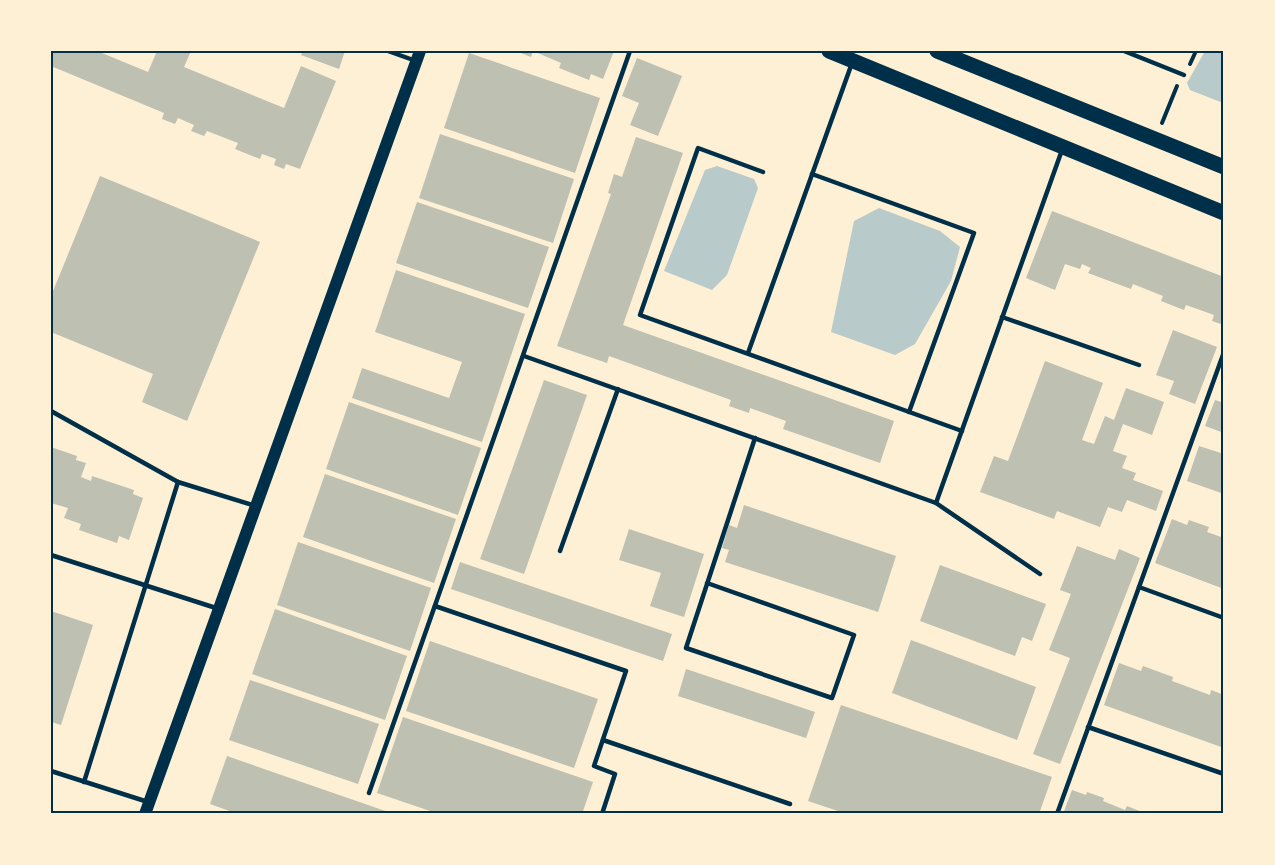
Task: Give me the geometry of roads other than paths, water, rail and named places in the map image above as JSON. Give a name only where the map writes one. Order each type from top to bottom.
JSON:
[{"type":"main road","points":[[829,51],[1224,213]]},
{"type":"main road","points":[[937,51],[960,55],[1224,167]]},
{"type":"main road","points":[[147,808],[418,56]]},
{"type":"lane","points":[[388,51],[418,56]]},
{"type":"lane","points":[[369,794],[630,51]]},
{"type":"lane","points":[[1124,51],[1184,75]]},
{"type":"lane","points":[[748,353],[853,61]]},
{"type":"lane","points":[[936,503],[1063,147]]},
{"type":"lane","points":[[763,172],[698,148],[640,315],[962,431]]},
{"type":"lane","points":[[812,174],[974,233],[909,412]]},
{"type":"lane","points":[[1002,316],[1138,364]]},
{"type":"lane","points":[[1057,814],[1224,352]]},
{"type":"lane","points":[[524,356],[936,503],[1040,574]]},
{"type":"lane","points":[[560,551],[618,389]]},
{"type":"lane","points":[[51,411],[178,482],[256,506]]},
{"type":"lane","points":[[707,583],[854,635],[832,698],[686,648],[707,583],[755,438]]},
{"type":"lane","points":[[84,782],[178,482]]},
{"type":"lane","points":[[51,555],[219,609]]},
{"type":"lane","points":[[1139,587],[1224,618]]},
{"type":"lane","points":[[435,606],[626,671],[594,766],[615,774],[602,814]]},
{"type":"lane","points":[[1088,727],[1224,774]]},
{"type":"lane","points":[[603,740],[790,804]]},
{"type":"lane","points":[[51,771],[147,808]]}]
